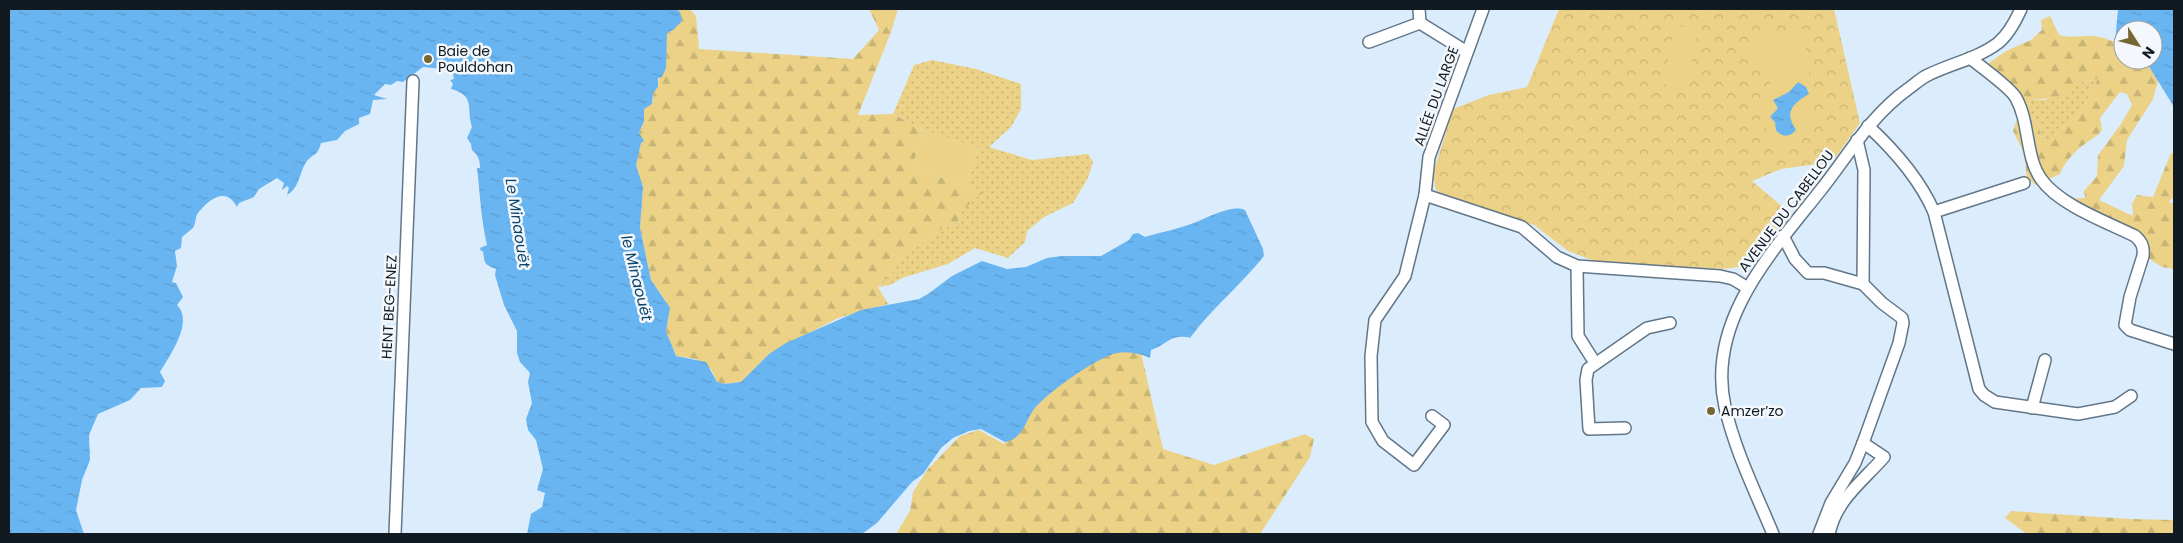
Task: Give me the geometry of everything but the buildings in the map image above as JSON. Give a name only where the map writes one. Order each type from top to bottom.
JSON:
[{"type":"street","points":[[1419,9],[1420,23]]},
{"type":"street","name":"ALLÉE DU LARGE","points":[[1432,416],[1444,425],[1414,465],[1383,441],[1372,422],[1371,356],[1375,320],[1405,276],[1425,195],[1429,157],[1483,9]]},
{"type":"street","name":"AVENUE DU CABELLOU","points":[[1774,534],[1738,449],[1725,407],[1722,391],[1724,349],[1732,321],[1748,288],[1783,236],[1822,189],[1868,126],[1896,97],[1926,76],[1970,58],[2000,42],[2021,9]]},
{"type":"street","points":[[1370,42],[1420,23]]},
{"type":"street","points":[[1420,23],[1467,52]]},
{"type":"street","points":[[1970,58],[2016,97],[2034,163],[2041,179],[2057,195],[2090,214],[2136,236],[2142,241],[2143,256],[2130,297],[2125,325],[2130,330],[2174,344]]},
{"type":"street","name":"HENT BEG-ENEZ","points":[[395,534],[413,81]]},
{"type":"street","points":[[1868,126],[1887,144],[1928,198],[1934,212],[1979,389],[1984,395],[1995,402],[2078,414],[2115,407],[2131,396]]},
{"type":"street","points":[[1857,140],[1864,170],[1863,284]]},
{"type":"street","points":[[1934,212],[2024,183]]},
{"type":"street","points":[[1425,195],[1522,227],[1558,257],[1577,266],[1720,276],[1733,279],[1748,288]]},
{"type":"street","points":[[1783,236],[1795,259],[1808,273],[1824,274],[1863,284],[1882,303],[1902,318],[1903,323],[1899,343],[1863,443],[1855,462],[1831,504],[1819,534]]},
{"type":"street","points":[[1577,266],[1578,336],[1595,363]]},
{"type":"street","points":[[1625,428],[1589,429],[1586,380],[1588,369],[1647,328],[1670,323]]},
{"type":"street","points":[[2032,408],[2045,360]]},
{"type":"street","points":[[1829,534],[1839,506],[1852,489],[1884,457],[1863,443]]},
{"type":"green space","points":[[676,9],[690,9],[696,16],[699,49],[853,59],[879,30],[869,9],[898,9],[891,32],[858,115],[893,114],[923,130],[912,169],[967,185],[982,193],[961,212],[957,224],[944,227],[899,260],[894,271],[878,287],[888,304],[838,318],[769,354],[741,382],[725,384],[717,382],[711,369],[696,359],[676,356],[666,331],[670,308],[651,280],[640,228],[643,187],[636,165],[641,143],[639,133],[644,121],[644,109],[653,102],[653,93],[658,87],[666,57],[667,33],[673,30],[680,12]]},
{"type":"green space","points":[[1559,9],[1834,9],[1860,123],[1832,162],[1781,169],[1752,181],[1791,214],[1752,265],[1724,269],[1597,262],[1568,251],[1534,225],[1456,201],[1436,190],[1433,174],[1453,109],[1489,95],[1527,87]]},
{"type":"green space","points":[[2050,16],[2059,35],[2070,37],[2095,36],[2113,41],[2113,70],[2151,70],[2158,81],[2153,99],[2127,140],[2124,166],[2099,200],[2133,216],[2132,204],[2137,195],[2153,197],[2171,153],[2174,154],[2174,196],[2169,202],[2174,204],[2174,269],[2162,267],[2148,258],[2138,244],[2066,199],[2085,198],[2084,191],[2097,176],[2098,155],[2121,124],[2132,105],[2127,94],[2120,92],[2100,118],[2102,130],[2074,153],[2060,174],[2036,185],[2027,178],[2024,153],[2013,131],[2018,116],[2013,99],[1986,65],[2006,51],[2031,40],[2042,30],[2041,20]],"holes":[[[2098,79],[2081,112],[2044,144],[2037,122],[2028,113],[2030,100],[2069,97],[2078,83]]]},
{"type":"green space","points":[[1675,25],[1698,30],[1687,88],[1663,84]]},
{"type":"green space","points":[[1803,29],[1816,124],[1810,125],[1810,131],[1795,142],[1782,144],[1773,139],[1767,131],[1764,110],[1770,88],[1770,78],[1762,60],[1758,55],[1752,54],[1753,41],[1760,37]]},
{"type":"green space","points":[[932,60],[976,69],[1021,84],[1021,109],[1011,127],[989,147],[1032,160],[1088,154],[1093,162],[1088,178],[1073,203],[1044,217],[1027,231],[1025,242],[1008,258],[975,248],[948,264],[902,278],[890,285],[878,287],[894,271],[899,260],[944,227],[957,224],[961,212],[981,193],[967,185],[978,148],[923,130],[893,114],[914,65]]},
{"type":"green space","points":[[2098,79],[2081,112],[2044,145],[2037,122],[2028,113],[2030,100],[2045,100],[2078,83]]},
{"type":"green space","points":[[923,130],[978,148],[967,185],[912,169]]},
{"type":"green space","points":[[1139,344],[1163,449],[1214,465],[1305,434],[1314,439],[1310,457],[1260,534],[896,534],[910,511],[913,492],[928,469],[960,436],[979,430],[1004,444],[1056,368]]},
{"type":"green space","points":[[2011,511],[2174,520],[2174,534],[2027,534],[2005,518]]},
{"type":"water","points":[[9,9],[676,9],[680,12],[682,21],[667,33],[666,68],[662,77],[658,78],[658,87],[653,93],[652,104],[644,109],[644,121],[639,133],[644,141],[641,143],[636,165],[643,187],[640,228],[651,280],[670,308],[666,331],[676,356],[706,362],[717,382],[725,384],[741,382],[769,354],[786,343],[861,310],[919,299],[952,276],[982,261],[1007,269],[1026,267],[1047,258],[1061,256],[1101,256],[1129,240],[1133,234],[1138,233],[1145,237],[1188,225],[1233,209],[1245,210],[1263,249],[1264,256],[1190,338],[1178,337],[1151,350],[1150,358],[1129,352],[1121,352],[1097,361],[1073,376],[1040,402],[1016,438],[1005,442],[981,429],[969,431],[953,438],[941,448],[923,474],[912,482],[877,523],[862,534],[527,534],[531,514],[542,507],[545,493],[537,490],[543,469],[536,440],[528,430],[526,419],[532,403],[528,382],[530,373],[520,362],[517,353],[517,331],[504,305],[495,275],[496,269],[485,263],[483,251],[480,248],[487,245],[477,168],[480,168],[480,163],[467,138],[472,127],[469,104],[464,95],[451,89],[453,84],[450,80],[454,79],[452,70],[423,67],[403,82],[397,81],[391,85],[385,84],[374,95],[387,99],[373,100],[370,114],[359,118],[359,124],[345,131],[337,140],[321,143],[317,152],[304,165],[297,184],[287,195],[289,188],[287,186],[282,190],[284,183],[277,178],[259,189],[254,197],[239,203],[237,207],[228,197],[223,196],[212,199],[202,208],[197,215],[193,228],[182,237],[181,248],[175,251],[177,266],[172,282],[176,283],[183,297],[177,305],[182,312],[183,320],[179,338],[160,372],[165,381],[162,387],[141,388],[130,400],[98,414],[89,435],[90,460],[82,480],[76,510],[84,534],[9,534]]},
{"type":"water","points":[[2118,9],[2174,9],[2174,107],[2151,70],[2163,70],[2163,20],[2117,20]]},
{"type":"water","points":[[1798,82],[1806,87],[1809,94],[1795,104],[1790,113],[1790,118],[1796,130],[1789,135],[1783,135],[1778,133],[1775,122],[1770,117],[1778,108],[1773,100],[1789,92]]},
{"type":"place","name":"Baie de Pouldohan","points":[[428,59]]},
{"type":"place","name":"Amzer’zo","points":[[1711,411]]},
{"type":"water label","name":"Le Minaouët","points":[[518,223]]},
{"type":"water label","name":"le Minaouët","points":[[637,278]]}]
